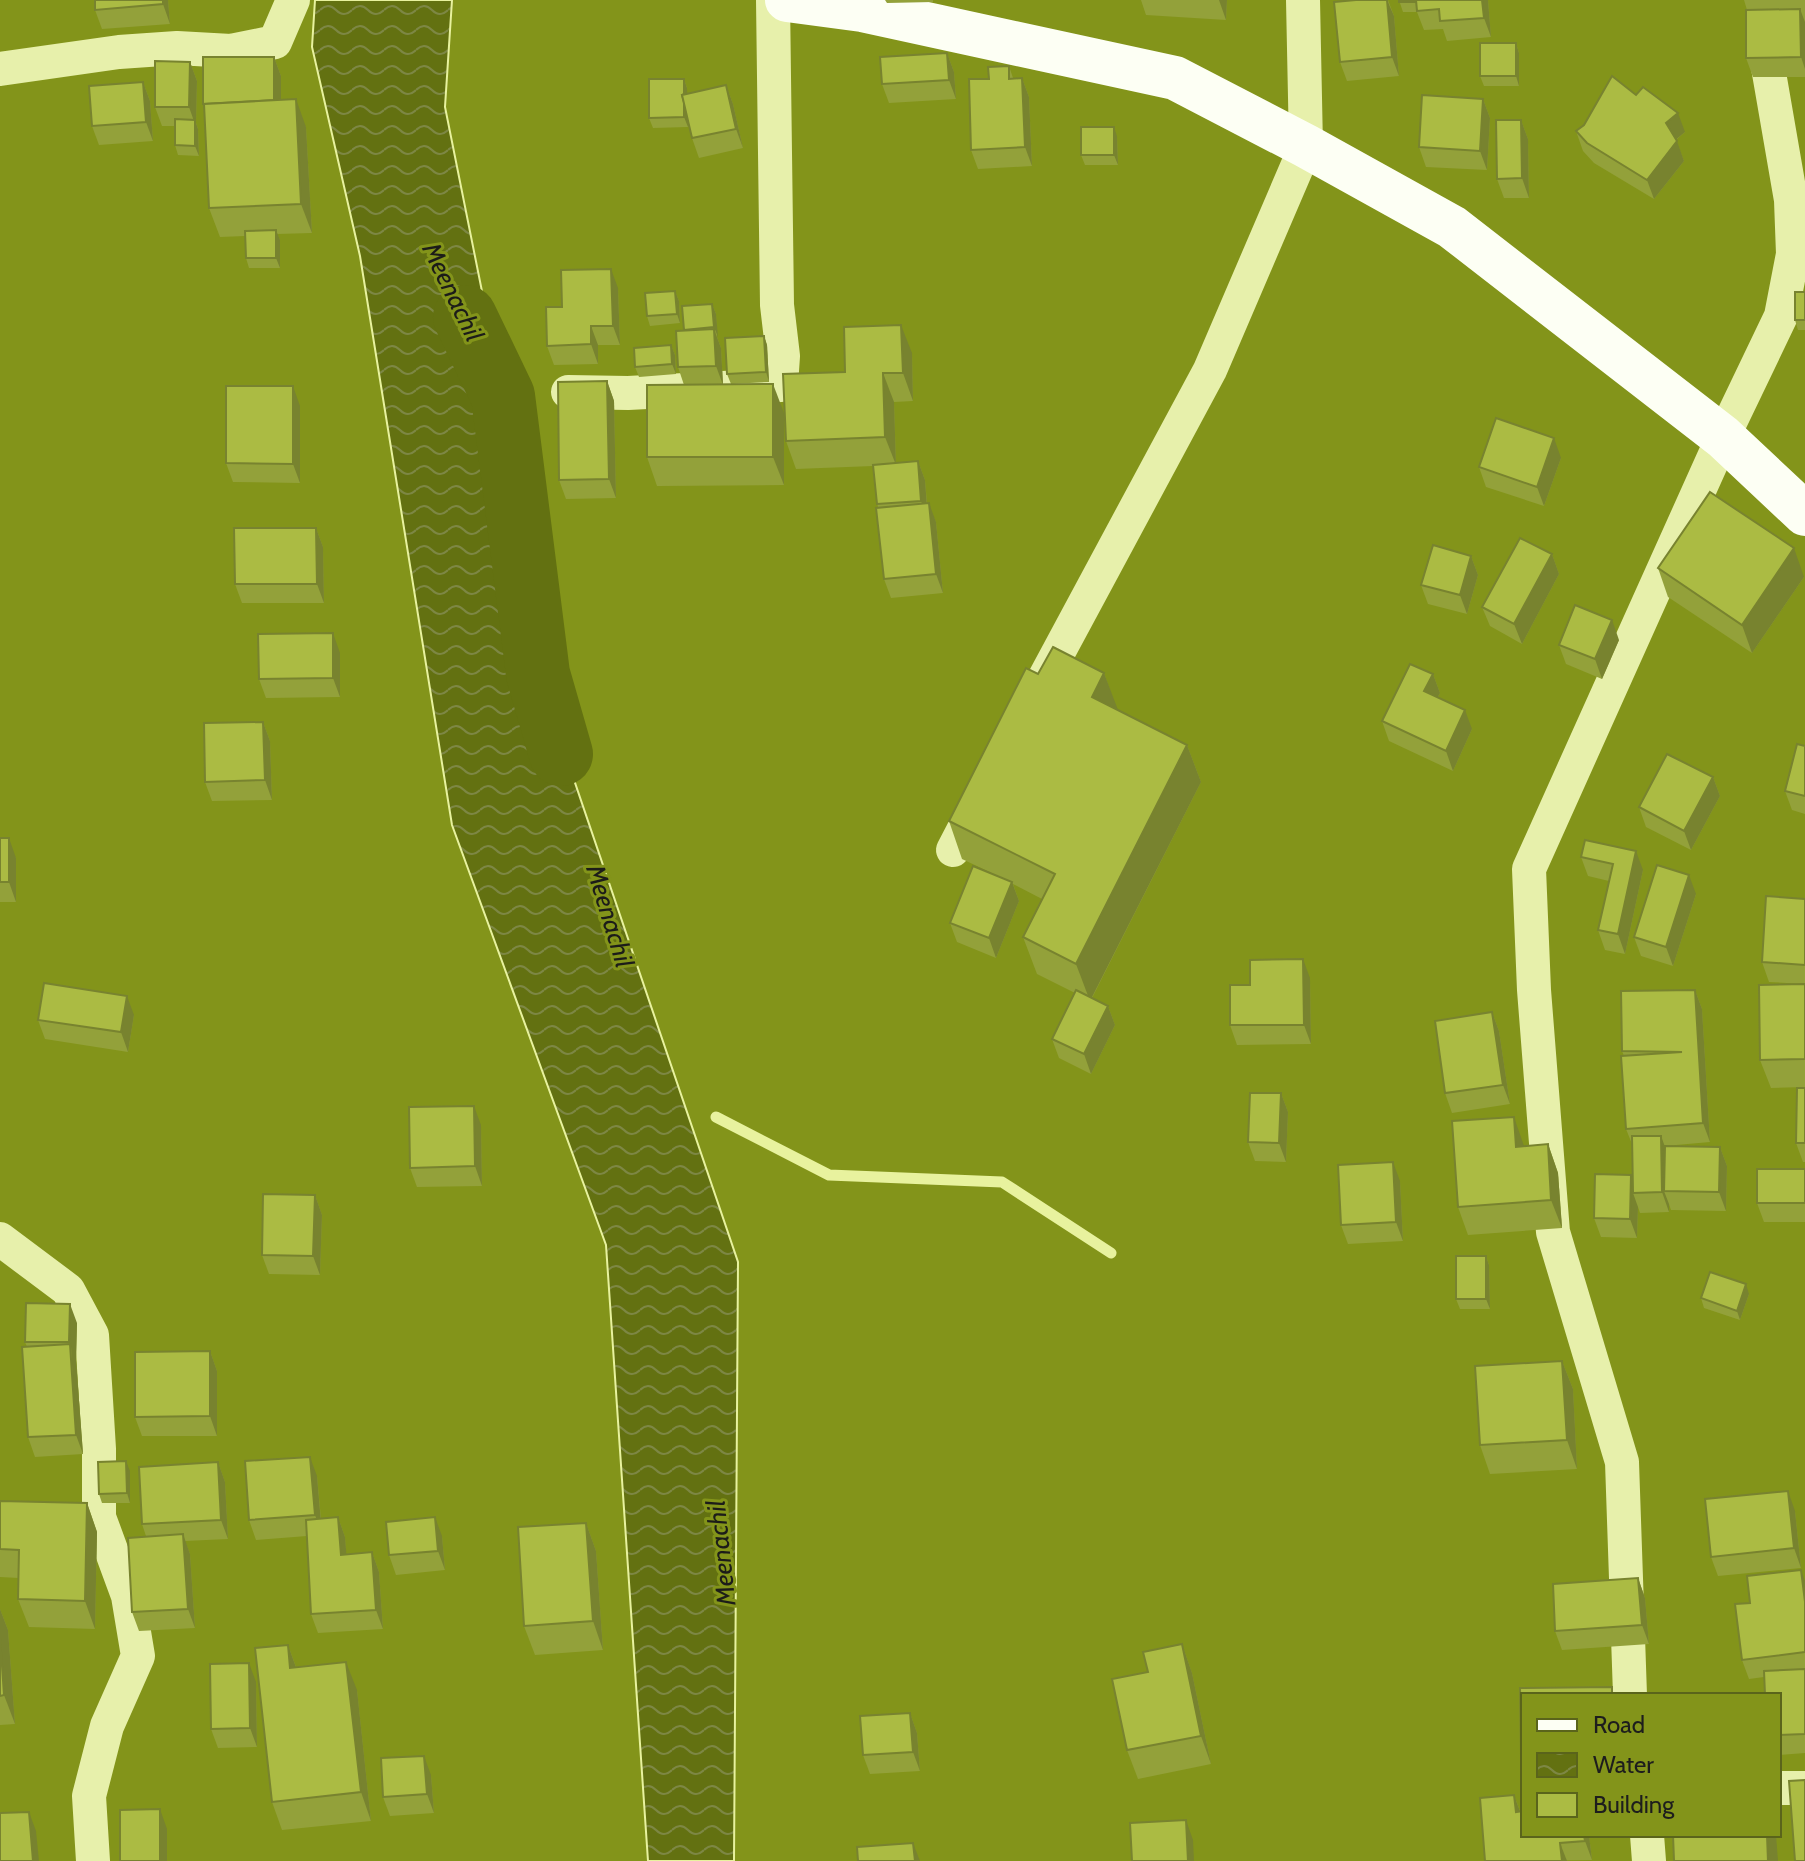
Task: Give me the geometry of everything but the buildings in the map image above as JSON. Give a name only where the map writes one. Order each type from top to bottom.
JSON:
[{"type":"main road","points":[[787,0],[863,5],[1175,78],[1452,227],[1723,437],[1805,514]]},
{"type":"street","points":[[0,69],[119,52],[177,48],[231,51],[275,42],[293,0]]},
{"type":"street","points":[[568,392],[628,393],[781,385],[783,356],[777,305],[773,0]]},
{"type":"street","points":[[1021,723],[1210,370],[1306,146],[1303,0]]},
{"type":"street","points":[[1630,1693],[1622,1462],[1553,1232],[1534,990],[1529,869],[1723,437],[1781,316],[1793,254],[1791,200],[1764,44]]},
{"type":"street","points":[[953,850],[991,779]]},
{"type":"street","points":[[0,1239],[68,1290],[92,1335],[99,1449],[99,1517],[128,1596],[138,1656],[107,1726],[89,1796],[93,1861]]},
{"type":"street","points":[[1781,1788],[1805,1788]]},
{"type":"street","points":[[1647,1837],[1649,1861]]},
{"type":"water","points":[[315,0],[452,0],[445,107],[503,396],[538,674],[738,1262],[734,1861],[648,1861],[606,1245],[452,825],[360,256],[312,47]]},
{"type":"waterway","name":"Meenachil","points":[[465,317],[503,396],[538,674],[561,754]]},
{"type":"waterway","points":[[716,1117],[829,1175],[1002,1182],[1111,1253]]}]
